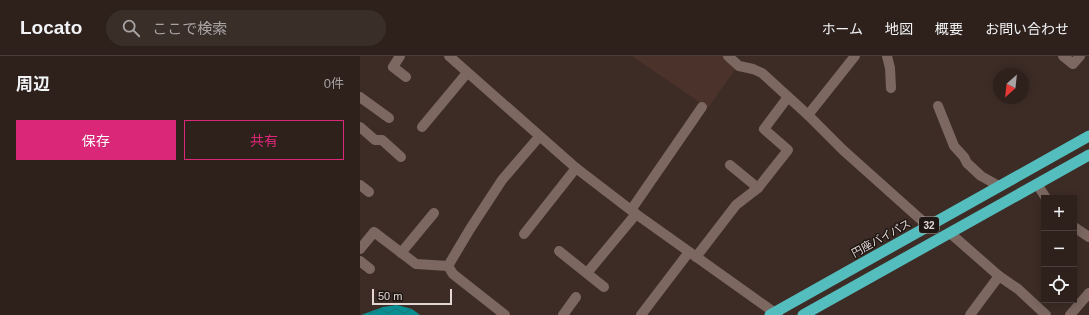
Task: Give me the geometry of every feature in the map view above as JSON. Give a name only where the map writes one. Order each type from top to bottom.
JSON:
[{"type":"highway","name":"円座バイパス","points":[[774,314],[1089,136]]},
{"type":"highway","name":"32","points":[[803,315],[1089,155]]},
{"type":"street","points":[[400,56],[393,67],[406,77]]},
{"type":"street","points":[[449,56],[539,137],[576,168],[633,212],[774,314]]},
{"type":"street","points":[[728,56],[739,66],[753,69],[762,73],[808,115],[843,150],[928,226]]},
{"type":"street","points":[[808,115],[855,56]]},
{"type":"street","points":[[887,56],[890,68],[891,88]]},
{"type":"street","points":[[1063,56],[1073,64],[1080,56]]},
{"type":"street","points":[[422,127],[467,73]]},
{"type":"street","points":[[360,97],[389,118]]},
{"type":"street","points":[[641,315],[736,205],[758,188],[788,150],[764,129],[788,97]]},
{"type":"street","points":[[938,106],[954,146],[964,157],[967,163],[981,176],[999,186]]},
{"type":"street","points":[[587,272],[633,212],[702,107]]},
{"type":"street","points":[[360,127],[375,140],[382,140],[401,157]]},
{"type":"street","points":[[448,266],[502,180],[539,137]]},
{"type":"street","points":[[730,165],[758,188]]},
{"type":"street","points":[[524,234],[576,168]]},
{"type":"street","points":[[1036,184],[1044,195]]},
{"type":"street","points":[[360,185],[369,192]]},
{"type":"street","points":[[401,253],[434,213]]},
{"type":"street","points":[[1077,229],[1089,237]]},
{"type":"street","points":[[360,249],[374,232],[416,264],[448,266]]},
{"type":"street","points":[[950,233],[999,276],[1018,289],[1046,315]]},
{"type":"street","points":[[560,251],[604,287]]},
{"type":"street","points":[[360,261],[370,269]]},
{"type":"street","points":[[448,266],[452,274],[505,315]]},
{"type":"street","points":[[970,315],[999,276]]},
{"type":"street","points":[[1070,315],[1089,293]]},
{"type":"street","points":[[563,315],[576,297]]},
{"type":"shaded area","points":[[632,56],[723,56],[736,68],[708,108]]},
{"type":"water","points":[[397,305],[412,309],[420,315],[361,315],[383,307]]}]
